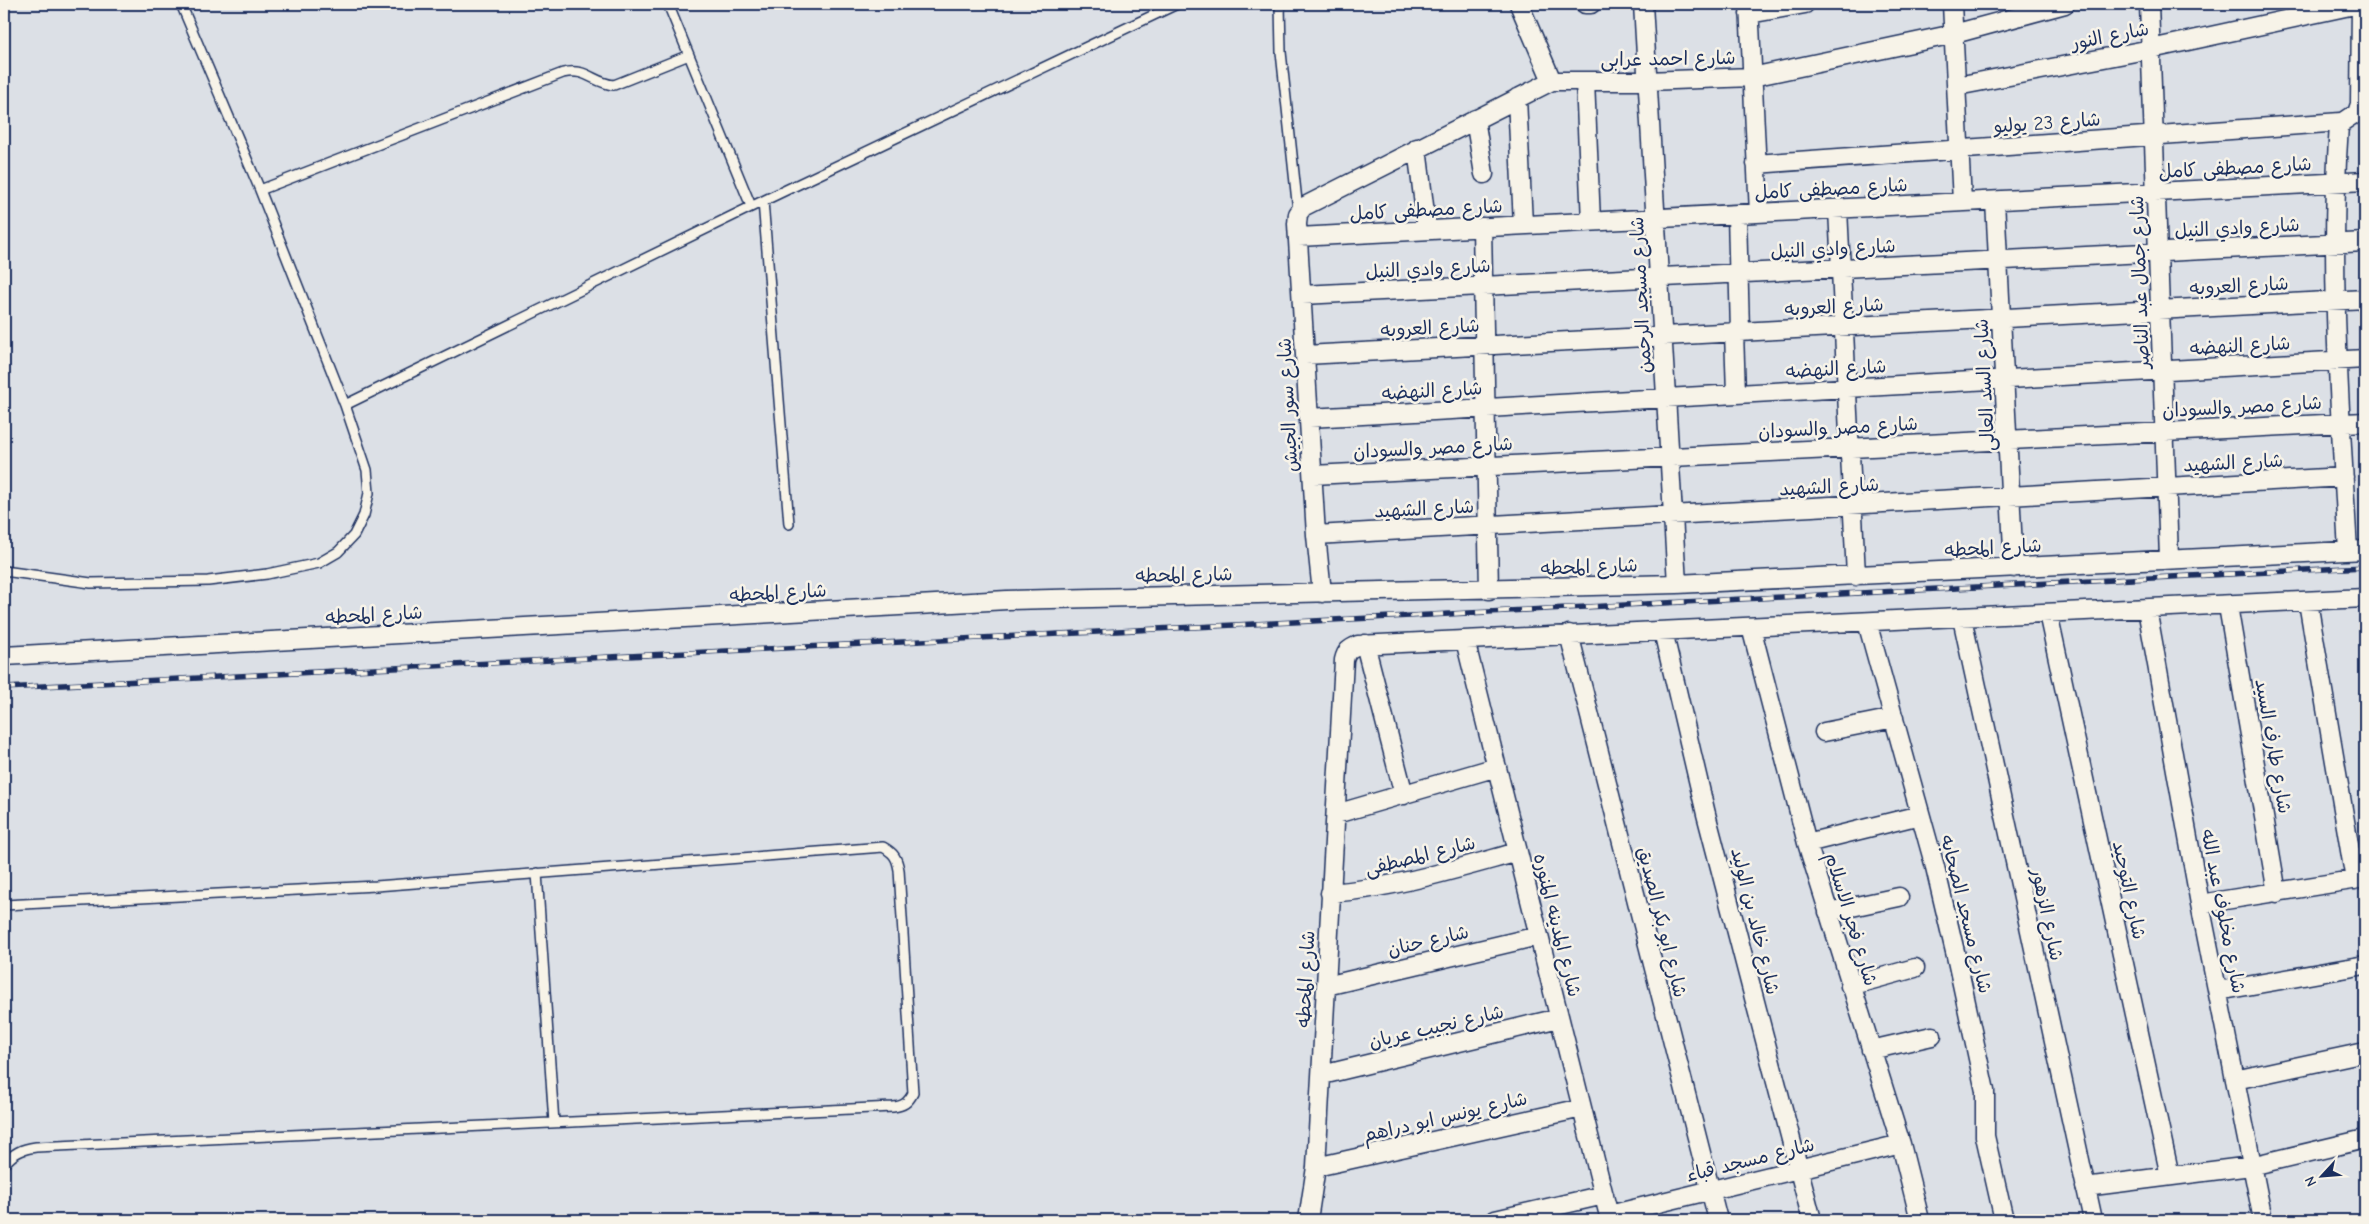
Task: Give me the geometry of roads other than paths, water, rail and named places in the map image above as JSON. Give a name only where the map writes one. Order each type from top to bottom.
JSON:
[{"type":"street","points":[[1519,4],[1552,81]]},
{"type":"street","name":"شارع مسجد الرحمن","points":[[1643,4],[1657,218],[1676,584]]},
{"type":"street","points":[[1759,213],[1749,9],[1805,4]]},
{"type":"street","points":[[1952,4],[1962,202]]},
{"type":"street","name":"شارع احمد عرابى","points":[[1298,214],[1303,207],[1552,81],[1647,81],[1752,77],[1954,34],[2065,4]]},
{"type":"street","name":"شارع جمال عبد الناصر","points":[[2149,4],[2169,558]]},
{"type":"street","points":[[2348,551],[2338,361],[2335,243],[2339,130],[2341,122],[2353,116],[2359,108],[2363,77],[2360,4]]},
{"type":"street","name":"شارع النور","points":[[1957,86],[2151,49],[2360,4]]},
{"type":"street","points":[[1585,81],[1591,222]]},
{"type":"street","points":[[1517,98],[1523,225]]},
{"type":"street","points":[[1475,119],[1484,174]]},
{"type":"street","name":"شارع 23 يوليو","points":[[1756,164],[2341,122]]},
{"type":"street","points":[[1417,148],[1427,230]]},
{"type":"street","name":"شارع مصطفى كامل","points":[[1298,237],[2365,181]]},
{"type":"street","name":"شارع السد العالى","points":[[1995,200],[2014,568]]},
{"type":"street","points":[[1838,209],[1856,576]]},
{"type":"street","name":"شارع سور الجيش","points":[[1298,214],[1312,475],[1322,593]]},
{"type":"street","points":[[1736,394],[1739,273],[1737,214]]},
{"type":"street","points":[[1482,227],[1489,590]]},
{"type":"street","name":"شارع وادي النيل","points":[[1302,295],[2365,242]]},
{"type":"street","name":"شارع العروبه","points":[[1305,355],[2365,299]]},
{"type":"street","name":"شارع النهضه","points":[[1309,418],[2365,360]]},
{"type":"street","name":"شارع مصر والسودان","points":[[1312,475],[2365,422]]},
{"type":"street","name":"شارع الشهيد","points":[[1316,535],[2344,478]]},
{"type":"street","name":"شارع المحطه","points":[[4,656],[1007,600],[1489,590],[1676,584],[2014,568],[2169,558],[2365,550]]},
{"type":"street","name":"شارع المحطه","points":[[1308,1220],[1316,1167],[1345,653],[1350,648],[1365,644],[2228,606],[2365,598]]},
{"type":"street","points":[[2200,904],[2360,879],[2308,602]]},
{"type":"street","name":"شارع طارف السيد","points":[[2228,606],[2277,893]]},
{"type":"street","name":"شارع مخلوف عبد الله","points":[[2147,609],[2200,904],[2263,1220]]},
{"type":"street","name":"شارع التوحيد","points":[[2048,613],[2170,1176]]},
{"type":"street","name":"شارع الزهور","points":[[1962,618],[2093,1220]]},
{"type":"street","name":"شارع مسجد الصحابه","points":[[1867,622],[1920,815],[1956,956],[1985,1091],[1987,1105],[1985,1136],[2004,1220]]},
{"type":"street","name":"شارع فجر الاسلام","points":[[1751,627],[1807,843],[1850,986],[1901,1144],[1920,1220]]},
{"type":"street","name":"شارع خالد بن الوليد","points":[[1663,631],[1706,814],[1812,1220]]},
{"type":"street","name":"شارع ابو بكر الصديق","points":[[1569,634],[1718,1220]]},
{"type":"street","name":"شارع المدينه المنوره","points":[[1465,640],[1609,1218]]},
{"type":"street","points":[[1365,644],[1404,795]]},
{"type":"street","points":[[1824,732],[1894,718]]},
{"type":"street","points":[[1336,814],[1497,767]]},
{"type":"street","points":[[1807,843],[1920,815]]},
{"type":"street","name":"شارع المصطفى","points":[[1330,893],[1365,891],[1403,883],[1518,852]]},
{"type":"street","points":[[1828,912],[1899,897]]},
{"type":"street","name":"شارع حنان","points":[[1326,986],[1538,936]]},
{"type":"street","points":[[2218,991],[2365,965]]},
{"type":"street","points":[[1850,986],[1915,968]]},
{"type":"street","name":"شارع نجيب عريان","points":[[1322,1075],[1559,1018]]},
{"type":"street","points":[[1871,1050],[1932,1036]]},
{"type":"street","points":[[2235,1080],[2365,1052]]},
{"type":"street","name":"شارع يونس ابو دراهم","points":[[1316,1167],[1582,1108]]},
{"type":"street","points":[[2086,1186],[2251,1166],[2365,1139]]},
{"type":"street","name":"شارع مسجد قباء","points":[[1609,1218],[1711,1190],[1901,1144]]},
{"type":"street","points":[[1495,1220],[1604,1195]]},
{"type":"lane","points":[[4,571],[91,583],[208,581],[267,574],[319,563],[338,552],[354,535],[364,515],[369,493],[367,470],[345,405],[260,190],[181,4]]},
{"type":"lane","points":[[668,4],[751,206]]},
{"type":"lane","points":[[345,405],[751,206],[1177,4]]},
{"type":"lane","points":[[1280,4],[1281,52],[1298,214]]},
{"type":"lane","points":[[260,190],[563,73],[580,72],[604,84],[614,85],[689,55]]},
{"type":"lane","points":[[762,201],[789,524]]},
{"type":"lane","points":[[4,905],[376,886],[883,847],[892,852],[898,860],[912,1093],[909,1101],[902,1106],[36,1147],[12,1154],[4,1164]]},
{"type":"lane","points":[[537,873],[554,1123]]},
{"type":"lane","points":[[4,1212],[5,1220]]},
{"type":"railway","points":[[4,688],[2365,567]]}]
